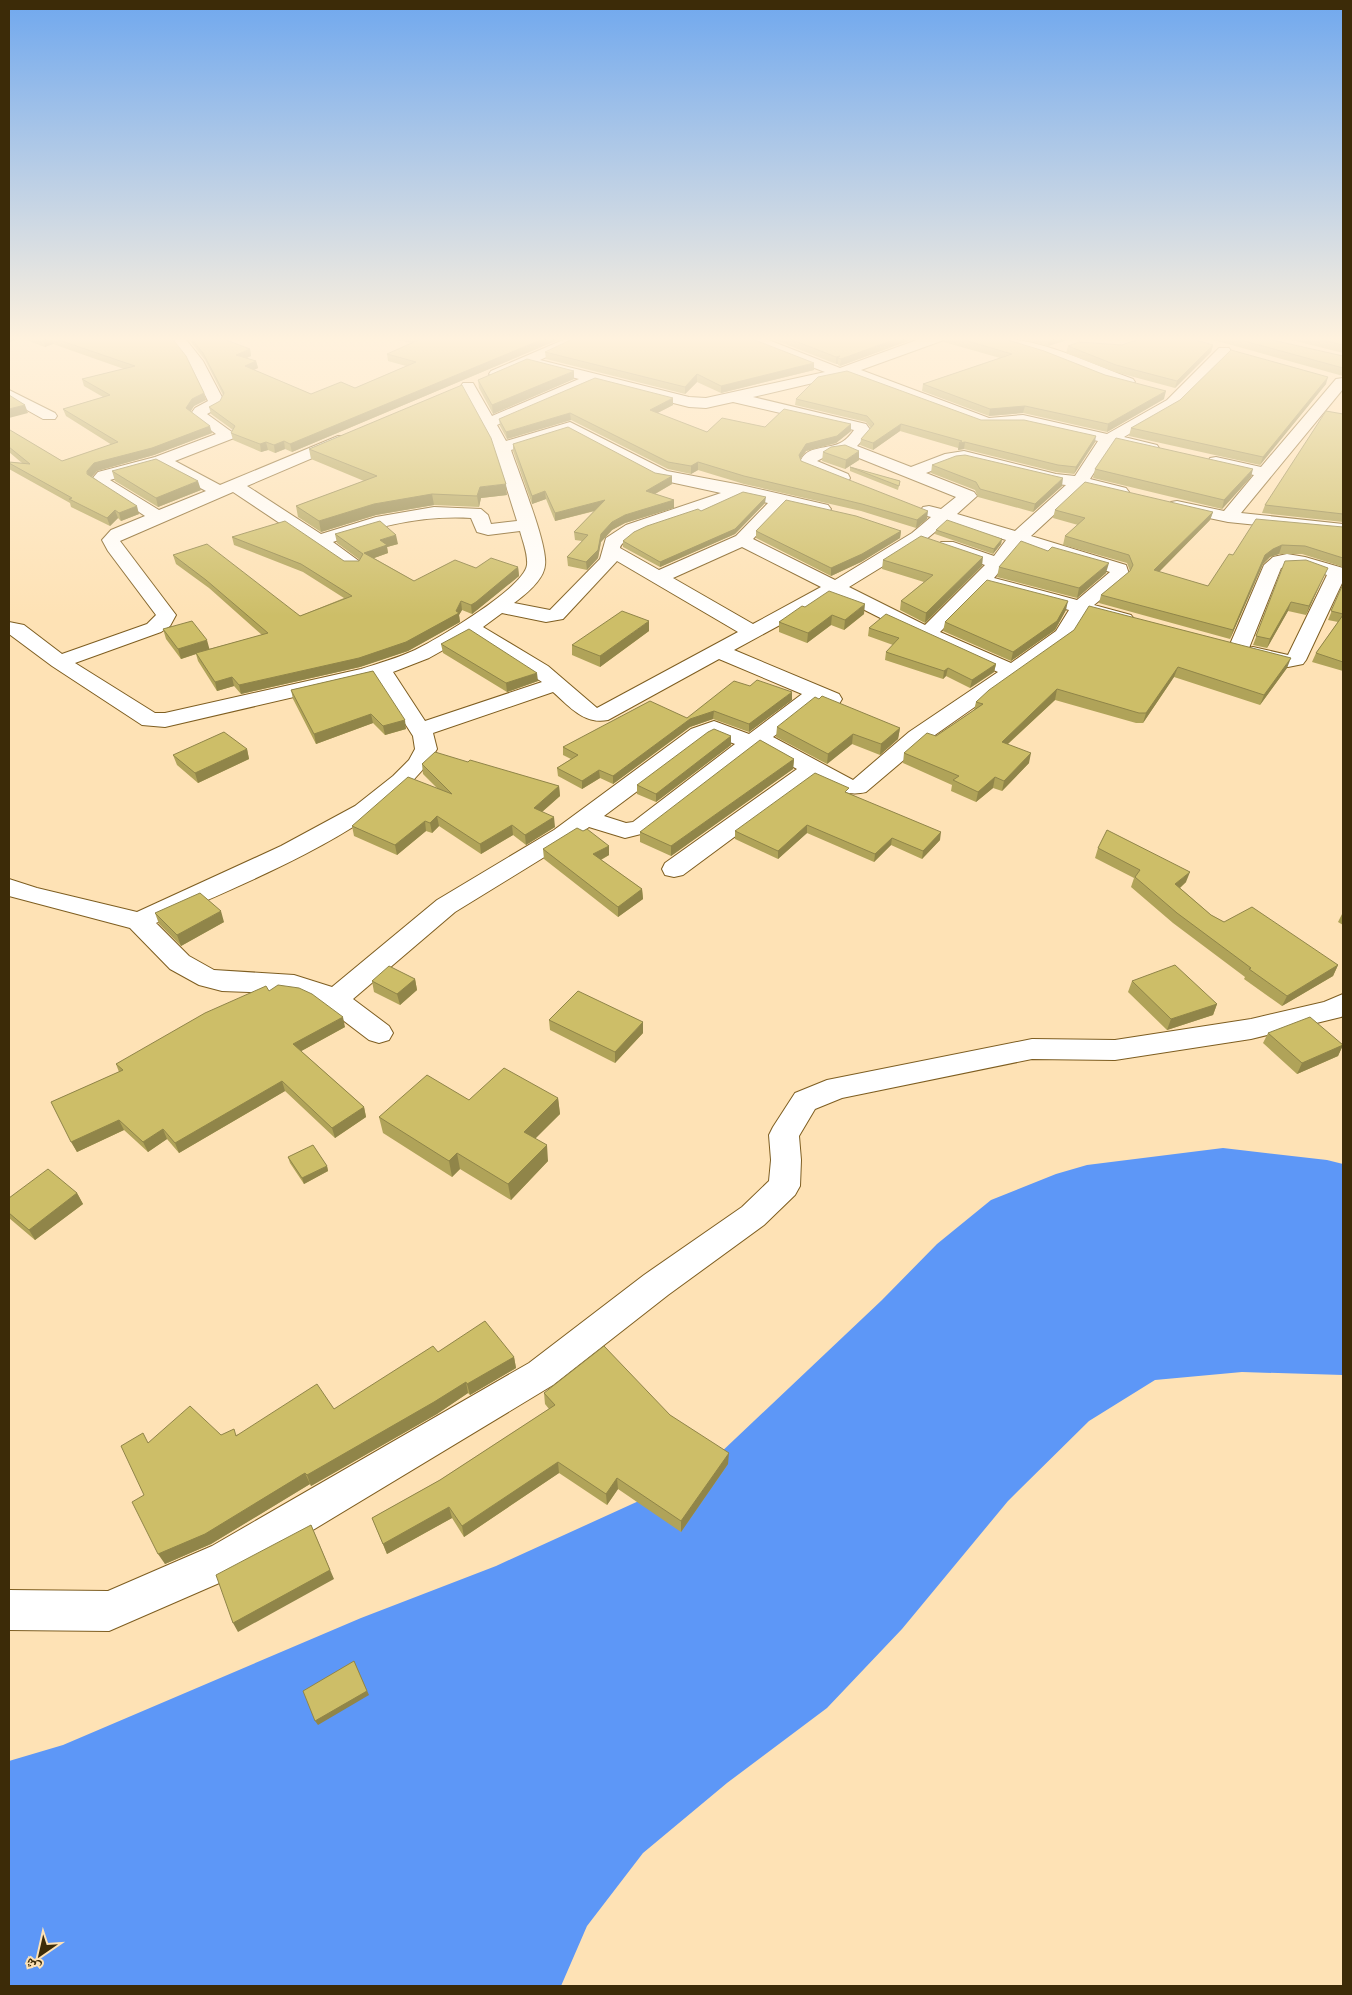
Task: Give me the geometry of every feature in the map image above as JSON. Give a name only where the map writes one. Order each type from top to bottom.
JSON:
[{"type":"street","points":[[157,516],[99,480],[104,476],[161,460],[228,435],[220,430]]},
{"type":"street","points":[[9,628],[17,629],[59,662],[150,720],[165,720],[381,670],[422,654],[470,627],[498,606],[530,578],[536,566],[534,547],[502,448],[493,430]]},
{"type":"street","points":[[502,448],[560,430]]},
{"type":"street","points":[[576,430],[662,475],[741,490],[836,512]]},
{"type":"street","points":[[846,447],[862,430]]},
{"type":"street","points":[[1069,430],[1168,452]]},
{"type":"street","points":[[927,634],[998,563],[1017,539],[1080,482],[1102,446],[1109,439],[1125,430]]},
{"type":"street","points":[[1228,518],[1301,430]]},
{"type":"street","points":[[59,662],[154,628],[163,622],[166,614],[114,547],[111,540],[123,531],[157,516],[359,432]]},
{"type":"street","points":[[470,627],[541,670],[558,683],[588,712],[600,715],[834,588],[918,537],[966,498],[966,493],[846,447],[826,450],[809,460],[808,464],[860,485]]},
{"type":"street","points":[[914,472],[951,457],[964,456],[1056,479],[1080,482],[1140,497]]},
{"type":"street","points":[[1197,458],[1265,473]]},
{"type":"street","points":[[161,460],[226,488],[319,541],[354,564]]},
{"type":"street","points":[[498,606],[546,616],[556,615],[609,560],[612,542],[632,529],[710,504],[741,490]]},
{"type":"street","points":[[660,577],[742,540],[781,499]]},
{"type":"street","points":[[1158,502],[1228,518],[1343,529]]},
{"type":"street","points":[[334,1000],[446,906],[472,889],[533,856],[707,730],[720,730],[755,741],[813,768],[844,786],[858,787],[908,733],[1012,671],[1064,635],[1080,607],[1120,574],[1119,568],[1017,539],[914,506]]},
{"type":"street","points":[[319,541],[368,524],[414,514],[475,513],[479,515],[483,528],[488,530],[527,526]]},
{"type":"street","points":[[899,530],[998,563]]},
{"type":"street","points":[[742,540],[927,634],[1012,671]]},
{"type":"street","points":[[611,550],[752,632]]},
{"type":"street","points":[[1289,559],[1338,572],[1296,660],[1288,661],[1229,646],[1273,565],[1279,560],[1289,559]]},
{"type":"street","points":[[981,580],[1145,624]]},
{"type":"street","points":[[718,651],[853,709]]},
{"type":"street","points":[[139,920],[290,852],[363,811],[401,781],[418,763],[426,749],[420,730],[381,670]]},
{"type":"street","points":[[420,730],[558,683]]},
{"type":"street","points":[[587,818],[626,831],[641,827],[817,693]]},
{"type":"street","points":[[674,869],[813,768]]},
{"type":"street","points":[[9,887],[30,895],[139,920],[172,956],[195,973],[221,981],[279,982],[308,988],[334,1000],[379,1033]]},
{"type":"street","points":[[9,1610],[109,1611],[226,1560],[541,1374],[656,1284],[753,1216],[784,1186],[786,1160],[784,1135],[804,1101],[836,1088],[1032,1049],[1115,1050],[1250,1029],[1339,1009]]},
{"type":"water","points":[[1223,1148],[1327,1160],[1343,1164],[1343,1375],[1242,1372],[1155,1380],[1089,1421],[1008,1501],[902,1629],[827,1708],[727,1783],[643,1853],[587,1926],[561,1986],[9,1986],[9,1761],[63,1745],[361,1618],[496,1566],[698,1474],[882,1300],[937,1244],[991,1200],[1056,1174],[1087,1165]]},
{"type":"building","points":[[10,430],[62,461],[118,442],[98,430],[199,430],[152,448],[94,463],[87,471],[87,474],[137,506],[119,513],[115,510],[107,518],[69,499],[72,498],[9,463],[30,464],[9,447]]},
{"type":"building","points":[[233,430],[324,430],[290,444],[284,441],[274,445],[266,442],[260,444],[231,433]]},
{"type":"building","points":[[354,430],[487,430],[506,484],[480,487],[477,496],[432,494],[374,504],[319,521],[296,506],[377,476],[309,449]]},
{"type":"building","points":[[558,430],[574,430],[655,473],[672,476],[646,491],[674,500],[625,515],[612,522],[601,534],[598,550],[586,562],[567,557],[588,535],[574,532],[605,500],[555,513],[545,491],[532,496],[513,444]]},
{"type":"building","points":[[604,430],[702,430],[707,432],[709,430],[844,430],[837,436],[806,444],[799,455],[801,461],[928,511],[917,520],[862,504],[744,476],[698,462],[691,466],[668,462]]},
{"type":"building","points":[[869,430],[892,430],[873,443],[861,439]]},
{"type":"building","points":[[923,430],[1069,430],[1096,436],[1076,467],[1058,465],[965,442],[959,443],[962,441]]},
{"type":"building","points":[[1141,430],[1285,430],[1263,457]]},
{"type":"building","points":[[1314,430],[1343,430],[1343,514],[1265,505]]},
{"type":"building","points":[[1116,438],[1253,469],[1224,500],[1095,469]]},
{"type":"building","points":[[845,445],[859,451],[846,460],[823,452],[831,447]]},
{"type":"building","points":[[965,455],[1063,478],[1035,504],[980,489],[976,482],[932,465],[956,456]]},
{"type":"building","points":[[156,459],[198,481],[156,498],[112,471]]},
{"type":"building","points":[[850,467],[900,481],[899,486]]},
{"type":"building","points":[[1085,482],[1213,512],[1154,570],[1208,586],[1229,554],[1233,555],[1256,519],[1343,527],[1343,558],[1305,546],[1282,545],[1273,549],[1265,555],[1233,630],[1101,595],[1130,571],[1133,565],[1129,555],[1065,536],[1085,518],[1055,510]]},
{"type":"building","points":[[743,492],[766,497],[735,529],[660,562],[623,541],[634,532],[647,526],[698,509],[701,511]]},
{"type":"building","points":[[786,500],[856,516],[901,531],[862,554],[831,568],[756,531]]},
{"type":"building","points":[[947,520],[1002,539],[994,549],[936,530]]},
{"type":"building","points":[[285,521],[344,561],[359,561],[363,554],[335,534],[380,521],[396,535],[380,540],[387,545],[364,553],[414,581],[455,560],[476,568],[491,558],[518,567],[476,602],[471,605],[461,601],[456,611],[459,613],[406,642],[359,658],[239,685],[232,677],[215,682],[196,653],[268,633],[206,580],[173,555],[207,544],[300,616],[352,596],[301,564],[232,537]]},
{"type":"building","points":[[921,536],[983,557],[926,613],[901,601],[933,575],[883,560]]},
{"type":"building","points":[[1021,541],[1048,551],[1052,547],[1109,563],[1079,588],[999,567]]},
{"type":"building","points":[[1306,560],[1328,568],[1309,606],[1291,602],[1270,639],[1256,636],[1285,561]]},
{"type":"building","points":[[987,580],[1068,601],[1057,621],[1013,652],[945,622]]},
{"type":"building","points":[[1343,584],[1343,614],[1331,611]]},
{"type":"building","points":[[829,591],[865,604],[845,620],[832,615],[808,633],[779,622],[802,606],[805,607]]},
{"type":"building","points":[[1089,606],[1291,658],[1264,695],[1178,667],[1146,713],[1139,713],[1057,689],[1002,742],[1031,753],[1004,781],[995,777],[978,792],[953,780],[959,776],[904,753],[927,733],[936,736],[983,704],[976,702],[989,690],[1074,630]]},
{"type":"building","points":[[622,611],[649,621],[600,656],[572,645]]},
{"type":"building","points":[[886,614],[996,664],[972,680],[948,668],[944,671],[886,652],[899,638],[869,628]]},
{"type":"building","points":[[1343,615],[1343,662],[1316,653]]},
{"type":"building","points":[[192,621],[207,640],[178,649],[163,629]]},
{"type":"building","points":[[469,629],[537,673],[506,683],[441,644]]},
{"type":"building","points":[[373,671],[405,720],[383,726],[371,714],[314,734],[291,690]]},
{"type":"building","points":[[757,680],[792,692],[749,724],[714,711],[690,719],[613,776],[599,770],[582,781],[557,768],[578,755],[563,747],[650,701],[687,718],[734,681],[750,686]]},
{"type":"building","points":[[822,696],[900,728],[881,744],[853,734],[828,754],[777,727],[815,697],[819,699]]},
{"type":"building","points":[[714,729],[731,736],[656,794],[637,785],[708,732]]},
{"type":"building","points":[[224,732],[247,749],[195,773],[173,755]]},
{"type":"building","points":[[760,740],[794,759],[671,846],[640,832]]},
{"type":"building","points":[[435,752],[468,762],[470,760],[559,786],[534,808],[554,817],[525,835],[512,825],[480,844],[437,816],[430,823],[425,821],[395,845],[352,826],[408,777],[452,794],[422,764]]},
{"type":"building","points":[[815,773],[849,788],[845,792],[941,832],[923,851],[892,838],[875,854],[807,825],[778,851],[735,831]]},
{"type":"building","points":[[577,828],[583,831],[587,829],[609,846],[593,854],[642,889],[618,907],[543,849]]},
{"type":"building","points":[[1107,830],[1190,872],[1175,884],[1211,915],[1224,922],[1252,907],[1338,965],[1287,996],[1177,913],[1135,877],[1140,870],[1098,848]]},
{"type":"building","points":[[200,893],[221,911],[177,935],[155,913]]},
{"type":"building","points":[[1175,965],[1217,1004],[1171,1019],[1132,981]]},
{"type":"building","points":[[389,966],[415,979],[397,994],[372,981]]},
{"type":"building","points":[[278,985],[299,988],[312,994],[343,1017],[293,1044],[364,1107],[332,1128],[282,1081],[175,1143],[163,1129],[143,1142],[119,1120],[71,1142],[51,1102],[123,1070],[116,1064],[205,1013],[266,986],[269,991]]},
{"type":"building","points":[[578,991],[643,1022],[615,1052],[549,1020]]},
{"type":"building","points":[[1310,1017],[1343,1045],[1302,1063],[1268,1033]]},
{"type":"building","points":[[504,1068],[558,1098],[524,1132],[547,1145],[508,1184],[457,1153],[449,1161],[379,1117],[427,1075],[469,1100]]},
{"type":"building","points":[[313,1145],[327,1166],[302,1178],[288,1157]]},
{"type":"building","points":[[48,1169],[77,1193],[29,1230],[9,1213],[9,1198]]},
{"type":"building","points":[[485,1321],[514,1357],[467,1384],[466,1382],[307,1475],[305,1473],[205,1534],[158,1554],[132,1502],[144,1495],[121,1446],[143,1433],[148,1443],[190,1406],[221,1435],[234,1429],[236,1436],[317,1384],[334,1409],[433,1346],[438,1352]]},
{"type":"building","points":[[604,1346],[670,1415],[729,1453],[681,1521],[617,1478],[606,1494],[558,1462],[462,1526],[449,1507],[383,1544],[372,1518],[440,1480],[555,1405],[544,1393]]},
{"type":"building","points":[[311,1525],[330,1570],[233,1623],[216,1575]]},
{"type":"building","points":[[354,1661],[367,1691],[315,1721],[303,1691]]}]
